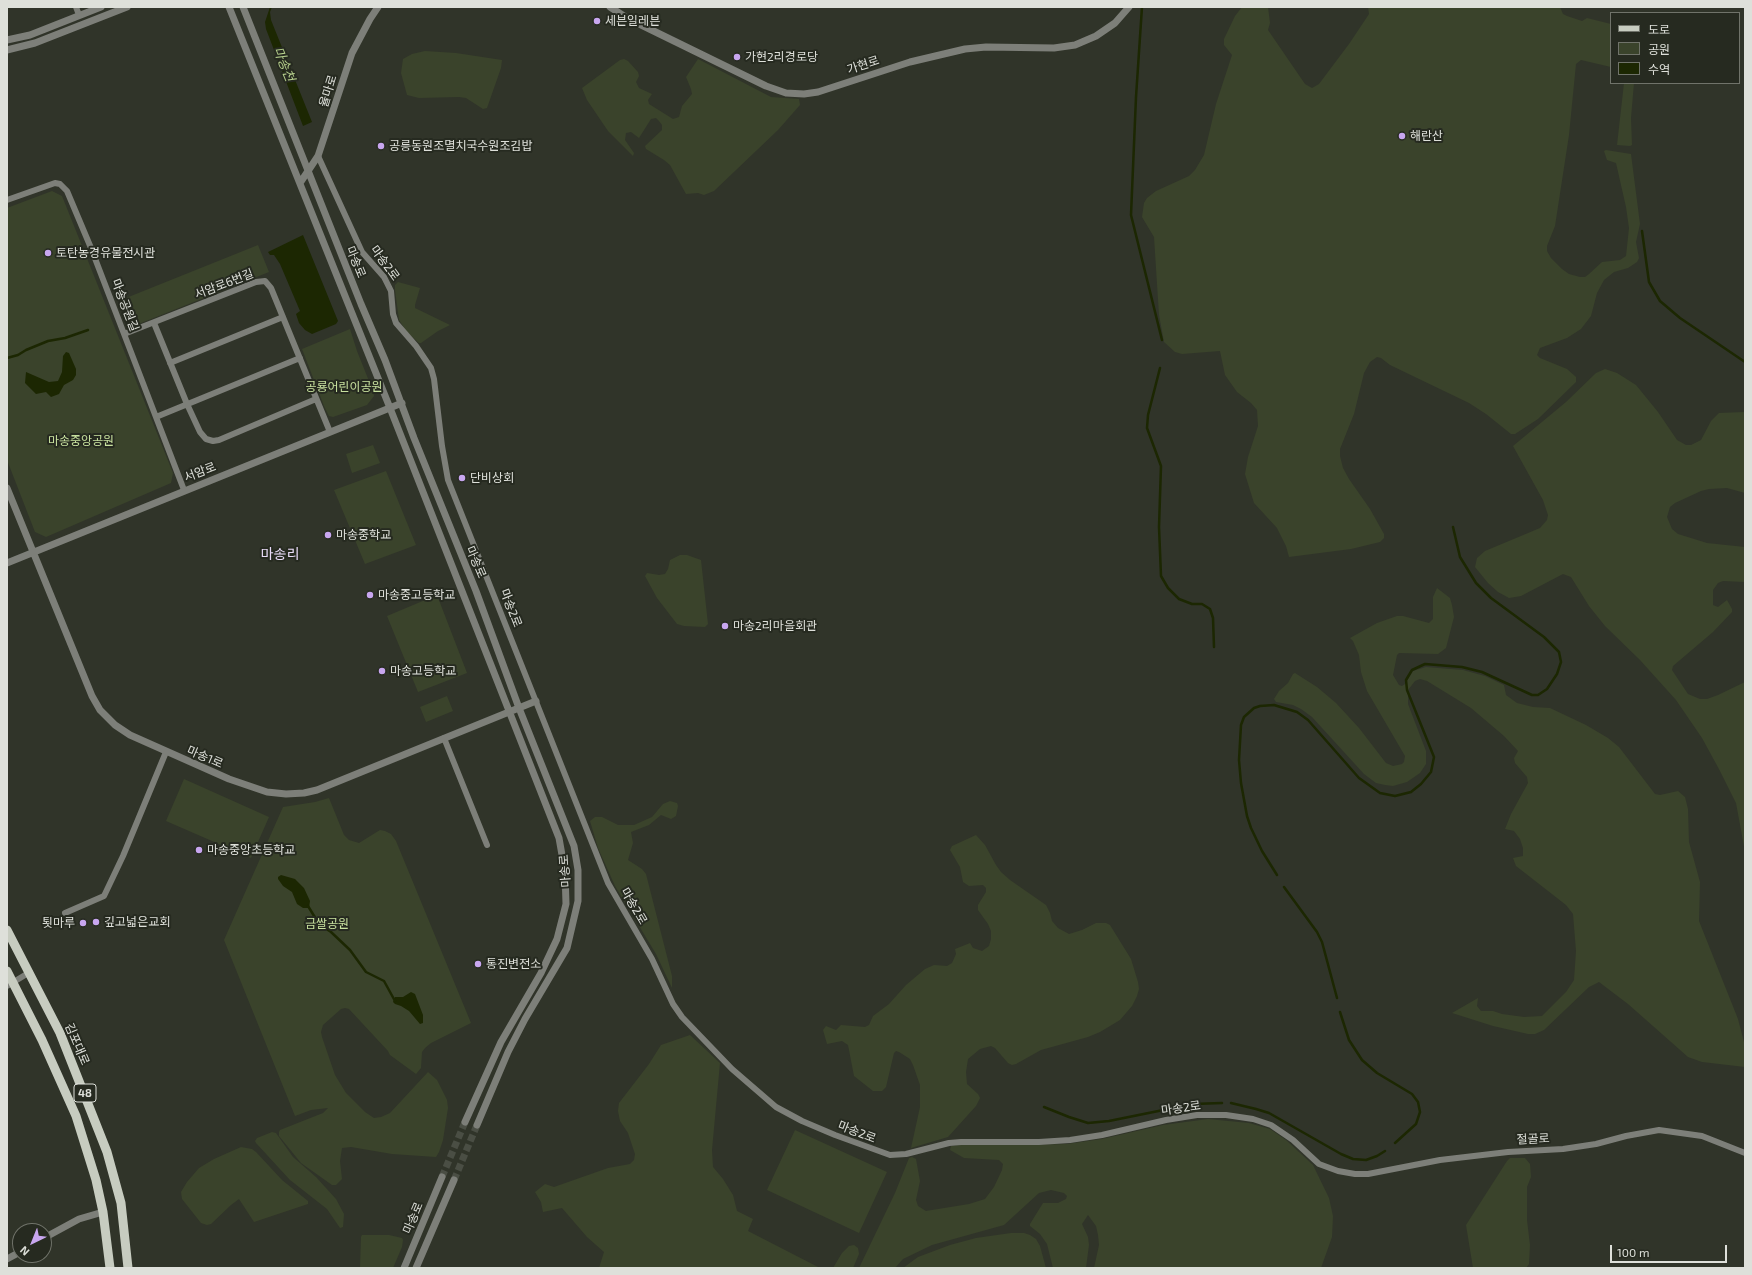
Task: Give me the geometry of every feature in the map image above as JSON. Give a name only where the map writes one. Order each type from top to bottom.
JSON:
[{"type":"main road","name":"김포대로","points":[[7,930],[30,972],[60,1033],[107,1152],[121,1203],[128,1268]]},
{"type":"main road","name":"48","points":[[7,971],[10,984],[54,1067],[76,1116],[96,1180],[103,1212],[110,1268]]},
{"type":"street","points":[[76,7],[79,15]]},
{"type":"street","points":[[7,40],[30,35],[101,7]]},
{"type":"street","points":[[7,50],[35,43],[127,7]]},
{"type":"street","name":"마송로","points":[[228,7],[390,408],[559,838],[565,872],[566,904],[557,939],[541,973],[502,1042],[465,1122]]},
{"type":"street","name":"마송로","points":[[243,7],[402,403],[417,445],[476,591],[519,708],[574,846],[578,870],[578,901],[567,948],[508,1052],[477,1125]]},
{"type":"street","name":"율마로","points":[[300,183],[318,156],[352,53],[378,7]]},
{"type":"street","name":"가현로","points":[[610,7],[627,18],[766,86],[786,93],[804,94],[818,92],[910,62],[965,49],[986,46],[1054,48],[1075,45],[1096,36],[1114,23],[1129,7]]},
{"type":"street","name":"마송2로","points":[[318,156],[362,252],[384,277],[391,290],[393,314],[396,323],[416,346],[431,368],[434,379],[442,446],[448,480],[608,883],[652,959],[673,1004],[693,1030],[757,1092],[787,1114],[866,1147],[890,1155],[898,1155],[961,1142],[1040,1142],[1070,1140],[1102,1136],[1147,1124],[1190,1117],[1226,1114],[1253,1119],[1271,1125],[1293,1140],[1319,1164]]},
{"type":"street","name":"마송공원길","points":[[7,200],[50,184],[60,184],[64,187],[78,215],[184,490]]},
{"type":"street","name":"서암로6번길","points":[[124,334],[260,281],[265,281],[271,288],[330,432]]},
{"type":"street","points":[[170,363],[283,317]]},
{"type":"street","points":[[154,323],[187,404],[200,432],[206,439],[212,441],[219,440],[316,399]]},
{"type":"street","points":[[156,417],[300,358]]},
{"type":"street","name":"서암로","points":[[7,563],[184,490],[402,403]]},
{"type":"street","name":"마송1로","points":[[7,488],[10,502],[33,552],[92,696],[100,710],[115,725],[130,735],[241,784],[266,792],[286,794],[317,790],[536,701]]},
{"type":"street","points":[[444,738],[487,846]]},
{"type":"street","points":[[65,913],[104,896],[166,752]]},
{"type":"street","points":[[10,984],[30,972]]},
{"type":"street","name":"절골로","points":[[1319,1164],[1338,1171],[1355,1174],[1368,1174],[1440,1160],[1508,1152],[1576,1147],[1659,1130],[1702,1136],[1745,1153]]},
{"type":"street","name":"마송로","points":[[404,1268],[442,1177]]},
{"type":"street","name":"마송로","points":[[416,1268],[454,1180]]},
{"type":"street","points":[[52,1234],[78,1219],[103,1212]]},
{"type":"green space","points":[[1242,7],[1268,7],[1270,23],[1268,30],[1305,84],[1312,88],[1319,84],[1349,44],[1369,14],[1368,7],[1560,7],[1563,14],[1567,16],[1582,21],[1587,18],[1610,24],[1610,67],[1581,60],[1576,64],[1569,135],[1555,226],[1547,246],[1547,251],[1551,258],[1562,269],[1569,274],[1580,277],[1585,277],[1602,262],[1620,260],[1626,256],[1629,228],[1626,207],[1616,163],[1607,160],[1604,151],[1606,150],[1631,154],[1640,224],[1636,242],[1639,258],[1637,262],[1628,268],[1614,272],[1604,280],[1597,293],[1591,316],[1581,329],[1567,338],[1540,348],[1537,355],[1540,358],[1567,369],[1576,377],[1576,382],[1538,419],[1515,434],[1511,434],[1486,414],[1469,403],[1390,365],[1381,358],[1377,357],[1370,362],[1364,373],[1354,414],[1340,449],[1340,456],[1343,468],[1349,479],[1370,509],[1384,534],[1384,538],[1380,542],[1351,549],[1289,557],[1286,546],[1277,528],[1254,503],[1245,474],[1248,457],[1258,426],[1257,410],[1237,392],[1225,375],[1220,351],[1182,354],[1175,352],[1164,342],[1159,315],[1154,237],[1142,217],[1144,203],[1147,198],[1156,191],[1189,176],[1195,170],[1204,155],[1216,104],[1232,55],[1224,45],[1224,39],[1235,16]]},
{"type":"green space","points":[[425,51],[456,53],[502,60],[501,68],[487,108],[483,109],[466,98],[419,98],[407,95],[401,73],[403,59],[412,54]]},
{"type":"green space","points":[[624,59],[628,61],[638,72],[639,76],[636,82],[639,88],[652,94],[648,100],[649,104],[673,119],[679,117],[682,106],[692,94],[686,77],[698,59],[771,97],[799,99],[800,105],[778,130],[714,191],[704,195],[698,193],[686,194],[670,165],[646,149],[645,146],[662,130],[662,125],[656,118],[651,119],[639,138],[631,132],[626,133],[625,140],[634,153],[633,156],[608,131],[587,100],[582,88],[620,60]]},
{"type":"green space","points":[[1624,84],[1634,84],[1631,118],[1632,145],[1617,145]]},
{"type":"green space","name":"마송중앙공원","points":[[52,191],[62,196],[173,473],[171,483],[46,537],[35,532],[7,460],[7,208]]},
{"type":"green space","points":[[258,245],[269,272],[131,327],[121,300]]},
{"type":"green space","points":[[398,282],[420,288],[415,308],[450,325],[419,343],[407,332],[399,320],[395,290],[395,285]]},
{"type":"green space","name":"공룡어린이공원","points":[[350,329],[374,396],[367,405],[333,417],[329,416],[324,406],[302,349]]},
{"type":"green space","points":[[1605,369],[1617,373],[1636,385],[1658,412],[1677,440],[1686,445],[1691,445],[1701,440],[1711,421],[1719,413],[1745,412],[1745,493],[1727,488],[1701,491],[1675,503],[1670,507],[1667,517],[1672,529],[1678,534],[1707,543],[1745,547],[1745,582],[1723,581],[1718,583],[1713,590],[1713,605],[1718,607],[1727,600],[1732,612],[1713,632],[1673,666],[1672,670],[1688,694],[1700,699],[1707,699],[1718,695],[1745,682],[1745,852],[1736,803],[1702,738],[1676,700],[1640,660],[1605,626],[1589,606],[1571,577],[1563,574],[1521,596],[1509,598],[1498,592],[1488,583],[1475,567],[1477,558],[1485,551],[1540,528],[1547,520],[1548,515],[1543,500],[1513,446],[1566,402],[1596,373]]},
{"type":"green space","points":[[373,445],[380,463],[352,473],[346,454]]},
{"type":"green space","points":[[386,471],[416,545],[365,564],[334,490]]},
{"type":"green space","points":[[680,555],[687,555],[701,560],[708,624],[705,627],[684,626],[677,624],[657,598],[645,576],[647,573],[659,575],[665,574],[670,560]]},
{"type":"green space","points":[[1437,588],[1450,598],[1454,617],[1446,648],[1438,654],[1399,653],[1397,655],[1393,675],[1399,685],[1402,686],[1405,684],[1413,671],[1426,667],[1463,670],[1485,676],[1504,685],[1506,695],[1517,703],[1533,707],[1550,708],[1586,725],[1608,738],[1619,747],[1655,794],[1660,795],[1678,791],[1685,797],[1688,809],[1689,842],[1700,882],[1699,921],[1738,1019],[1745,1046],[1745,1067],[1702,1062],[1688,1057],[1628,1004],[1599,982],[1589,987],[1544,1030],[1535,1034],[1528,1034],[1493,1026],[1452,1013],[1478,998],[1477,1006],[1481,1011],[1493,1011],[1502,1014],[1524,1017],[1542,1016],[1566,992],[1574,980],[1576,951],[1573,914],[1566,905],[1516,866],[1513,858],[1523,856],[1523,848],[1520,839],[1514,831],[1505,829],[1511,814],[1528,783],[1527,777],[1515,763],[1514,758],[1518,751],[1504,736],[1471,708],[1427,681],[1420,679],[1415,681],[1408,690],[1408,704],[1426,751],[1426,764],[1420,773],[1407,782],[1393,786],[1385,785],[1376,783],[1364,774],[1312,717],[1293,705],[1276,702],[1274,699],[1295,673],[1317,687],[1336,703],[1359,728],[1386,763],[1393,766],[1402,764],[1405,756],[1367,691],[1361,672],[1359,655],[1353,641],[1350,638],[1377,623],[1397,616],[1403,616],[1429,623],[1433,619],[1433,597]]},
{"type":"green space","points":[[437,595],[467,673],[418,692],[387,616]]},
{"type":"green space","points":[[447,696],[453,711],[426,722],[420,707]]},
{"type":"green space","points":[[184,779],[269,817],[251,858],[166,821]]},
{"type":"green space","name":"금쌀공원","points":[[329,798],[344,835],[349,840],[359,843],[380,830],[391,834],[396,841],[471,1023],[431,1043],[425,1048],[422,1052],[421,1068],[416,1074],[390,1055],[349,1009],[341,1009],[323,1025],[321,1032],[322,1037],[335,1075],[346,1093],[365,1112],[374,1118],[390,1113],[428,1072],[437,1080],[447,1100],[448,1108],[443,1140],[436,1157],[392,1154],[351,1147],[342,1148],[340,1161],[342,1179],[336,1185],[332,1185],[301,1163],[279,1136],[280,1130],[323,1113],[328,1108],[311,1110],[295,1116],[224,940],[283,807],[315,802]]},
{"type":"green space","points":[[670,801],[677,803],[678,806],[676,816],[671,819],[661,815],[649,825],[631,832],[633,843],[628,860],[642,869],[646,874],[672,976],[672,988],[656,954],[615,886],[598,848],[590,821],[595,817],[602,817],[618,825],[634,825],[652,817],[663,804]]},
{"type":"green space","points":[[976,835],[985,845],[1001,872],[1046,905],[1052,921],[1058,928],[1069,934],[1082,930],[1096,923],[1106,923],[1110,925],[1131,959],[1139,989],[1132,1006],[1120,1020],[1100,1032],[1088,1037],[1041,1050],[1012,1065],[1008,1063],[995,1048],[991,1046],[980,1049],[968,1059],[966,1072],[967,1084],[978,1094],[980,1098],[976,1106],[948,1137],[911,1148],[920,1107],[920,1085],[910,1059],[896,1051],[894,1053],[886,1087],[882,1091],[873,1091],[854,1076],[848,1045],[842,1041],[827,1044],[823,1030],[826,1026],[836,1030],[841,1025],[865,1027],[869,1025],[873,1016],[889,1004],[906,985],[925,969],[934,965],[947,966],[952,963],[956,954],[955,949],[970,943],[973,948],[982,951],[989,946],[991,931],[978,910],[978,905],[986,892],[986,888],[983,885],[969,886],[963,882],[960,867],[950,850],[952,846]]},
{"type":"green space","points":[[690,1035],[720,1063],[712,1150],[713,1167],[733,1195],[737,1211],[753,1219],[748,1231],[820,1268],[599,1268],[604,1252],[587,1237],[562,1208],[543,1212],[541,1202],[535,1192],[545,1184],[554,1187],[608,1168],[630,1164],[634,1160],[635,1154],[628,1133],[620,1121],[618,1111],[619,1103],[649,1064],[661,1045]]},
{"type":"green space","points":[[1208,1119],[1249,1123],[1270,1129],[1286,1140],[1313,1165],[1329,1198],[1333,1216],[1332,1237],[1321,1268],[1094,1268],[1099,1245],[1098,1235],[1096,1226],[1088,1215],[1082,1224],[1088,1237],[1089,1245],[1086,1268],[1053,1268],[1047,1244],[1040,1234],[1030,1226],[1043,1203],[1058,1203],[1066,1199],[1067,1196],[1064,1193],[1051,1190],[1039,1193],[1004,1225],[932,1245],[903,1259],[895,1268],[859,1268],[895,1193],[909,1158],[912,1157],[916,1159],[920,1181],[916,1200],[918,1206],[926,1211],[969,1204],[985,1199],[994,1187],[1002,1170],[1003,1164],[999,1160],[964,1158],[950,1150],[951,1146],[969,1144],[1067,1144],[1102,1139],[1163,1125]]},
{"type":"green space","points":[[795,1130],[887,1172],[859,1233],[767,1190]]},
{"type":"green space","points":[[272,1132],[276,1133],[293,1157],[316,1177],[336,1199],[344,1214],[343,1227],[340,1228],[327,1209],[290,1180],[256,1143],[255,1141],[257,1138]]},
{"type":"green space","points":[[241,1147],[252,1149],[256,1152],[282,1180],[308,1201],[308,1204],[254,1222],[239,1199],[211,1224],[207,1225],[201,1223],[182,1199],[181,1192],[199,1168],[214,1159]]},
{"type":"green space","points":[[1510,1158],[1525,1158],[1530,1164],[1531,1177],[1527,1187],[1527,1220],[1530,1245],[1529,1264],[1526,1268],[1473,1268],[1466,1225]]},
{"type":"green space","points":[[1011,1233],[1024,1233],[1036,1239],[1040,1246],[1046,1268],[903,1268],[918,1257],[950,1245],[976,1238]]},
{"type":"green space","points":[[362,1235],[389,1235],[402,1238],[402,1247],[393,1268],[360,1268]]},
{"type":"green space","points":[[854,1245],[858,1248],[859,1254],[853,1268],[833,1268],[842,1253],[849,1246]]},
{"type":"water","name":"마송천","points":[[270,7],[272,7],[270,12],[271,20],[312,122],[303,126],[266,29],[265,22]]},
{"type":"water","points":[[303,235],[338,321],[336,324],[312,334],[305,330],[299,323],[296,314],[300,311],[280,264],[274,255],[270,255],[268,252]]},
{"type":"water","points":[[66,352],[69,353],[76,369],[76,375],[73,380],[64,385],[59,394],[51,397],[46,392],[36,394],[25,383],[26,372],[49,382],[58,381],[62,372],[63,356]]},
{"type":"water","points":[[281,875],[295,879],[304,888],[310,901],[309,908],[303,908],[297,904],[292,892],[283,886],[278,879]]},
{"type":"water","points":[[411,992],[415,994],[423,1015],[423,1023],[420,1024],[409,1011],[393,1002],[395,997],[403,997]]},
{"type":"waterway","points":[[1142,7],[1136,97],[1131,215],[1162,340]]},
{"type":"waterway","points":[[1642,231],[1649,282],[1660,301],[1680,318],[1745,362]]},
{"type":"waterway","points":[[7,358],[18,355],[48,341],[65,338],[88,330]]},
{"type":"waterway","points":[[1160,368],[1148,415],[1147,428],[1161,466],[1159,527],[1161,576],[1168,588],[1179,599],[1192,604],[1202,604],[1210,609],[1213,618],[1214,647]]},
{"type":"waterway","points":[[1277,875],[1262,851],[1251,828],[1247,816],[1241,783],[1239,760],[1241,725],[1244,717],[1254,708],[1274,705],[1297,712],[1308,720],[1359,778],[1380,793],[1395,796],[1411,792],[1421,784],[1431,772],[1434,757],[1407,690],[1406,680],[1412,670],[1425,664],[1462,667],[1482,672],[1532,695],[1538,695],[1547,689],[1557,674],[1561,662],[1559,652],[1544,637],[1491,598],[1476,583],[1460,557],[1453,527]]},
{"type":"waterway","points":[[1284,887],[1317,932],[1322,942],[1337,998]]},
{"type":"waterway","points":[[308,906],[319,924],[331,932],[350,950],[366,972],[384,981],[395,1001]]},
{"type":"waterway","points":[[1340,1012],[1349,1040],[1362,1060],[1377,1073],[1412,1094],[1418,1102],[1420,1112],[1416,1124],[1395,1143]]},
{"type":"waterway","points":[[1044,1107],[1088,1123],[1109,1121],[1193,1104],[1222,1103]]},
{"type":"waterway","points":[[1231,1103],[1269,1113],[1341,1154],[1353,1159],[1366,1160],[1385,1151]]},
{"type":"tunnel","points":[[442,1177],[465,1122]]},
{"type":"tunnel","points":[[454,1180],[477,1125]]},
{"type":"place","name":"세븐일레븐","points":[[597,21]]},
{"type":"place","name":"가현2리경로당","points":[[737,57]]},
{"type":"place","name":"해란산","points":[[1402,136]]},
{"type":"place","name":"공릉동원조멸치국수원조김밥","points":[[381,146]]},
{"type":"place","name":"토탄농경유물전시관","points":[[48,253]]},
{"type":"place","name":"단비상회","points":[[462,478]]},
{"type":"place","name":"마송중학교","points":[[328,535]]},
{"type":"place","name":"마송중고등학교","points":[[370,595]]},
{"type":"place","name":"마송2리마을회관","points":[[725,626]]},
{"type":"place","name":"마송고등학교","points":[[382,671]]},
{"type":"place","name":"마송중앙초등학교","points":[[199,850]]},
{"type":"place","name":"깊고넓은교회","points":[[96,922]]},
{"type":"place","name":"툇마루","points":[[83,923]]},
{"type":"place","name":"통진변전소","points":[[478,964]]},
{"type":"district","name":"마송리","points":[[280,554]]}]
